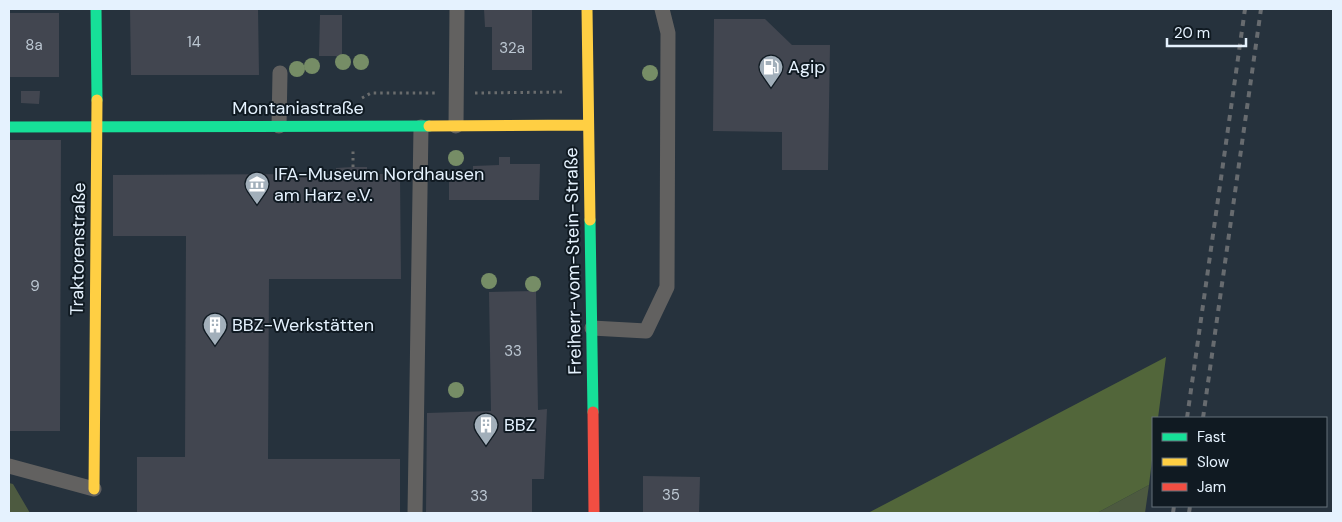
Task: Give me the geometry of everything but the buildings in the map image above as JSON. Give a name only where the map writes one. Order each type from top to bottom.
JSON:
[{"type":"street","name":"Traktorenstraße","points":[[94,489],[96,9]]},
{"type":"street","name":"Freiherr-vom-Stein-Straße","points":[[587,9],[594,513]]},
{"type":"street","name":"Montaniastraße","points":[[9,127],[588,125]]},
{"type":"lane","points":[[456,126],[457,9]]},
{"type":"lane","points":[[592,328],[646,330],[667,287],[668,32],[662,9]]},
{"type":"lane","points":[[279,126],[280,73]]},
{"type":"lane","points":[[415,513],[420,127]]},
{"type":"lane","points":[[9,466],[94,489]]},
{"type":"green space","points":[[1166,357],[1158,417],[1152,417],[1152,460],[1149,485],[1097,513],[868,513]]},
{"type":"green space","points":[[9,483],[13,484],[30,513],[9,513]]},
{"type":"green space","points":[[1149,485],[1145,513],[1097,513]]},
{"type":"railway","points":[[1187,417],[1245,9]]},
{"type":"railway","points":[[1203,417],[1261,9]]},
{"type":"railway","points":[[1173,513],[1174,507]]},
{"type":"railway","points":[[1189,513],[1190,507]]},
{"type":"traffic: fast","points":[[96,9],[97,100]]},
{"type":"traffic: fast","points":[[9,127],[429,126]]},
{"type":"traffic: fast","points":[[590,220],[593,412]]},
{"type":"traffic: slow","points":[[587,9],[590,220]]},
{"type":"traffic: slow","points":[[94,489],[97,100]]},
{"type":"traffic: slow","points":[[429,126],[588,125]]},
{"type":"traffic: jam","points":[[593,412],[594,513]]},
{"type":"place","name":"Agip","points":[[771,88]]},
{"type":"place","name":"IFA-Museum Nordhausen am Harz e.V.","points":[[257,205]]},
{"type":"place","name":"BBZ-Werkstätten","points":[[215,346]]},
{"type":"place","name":"BBZ","points":[[486,446]]}]
